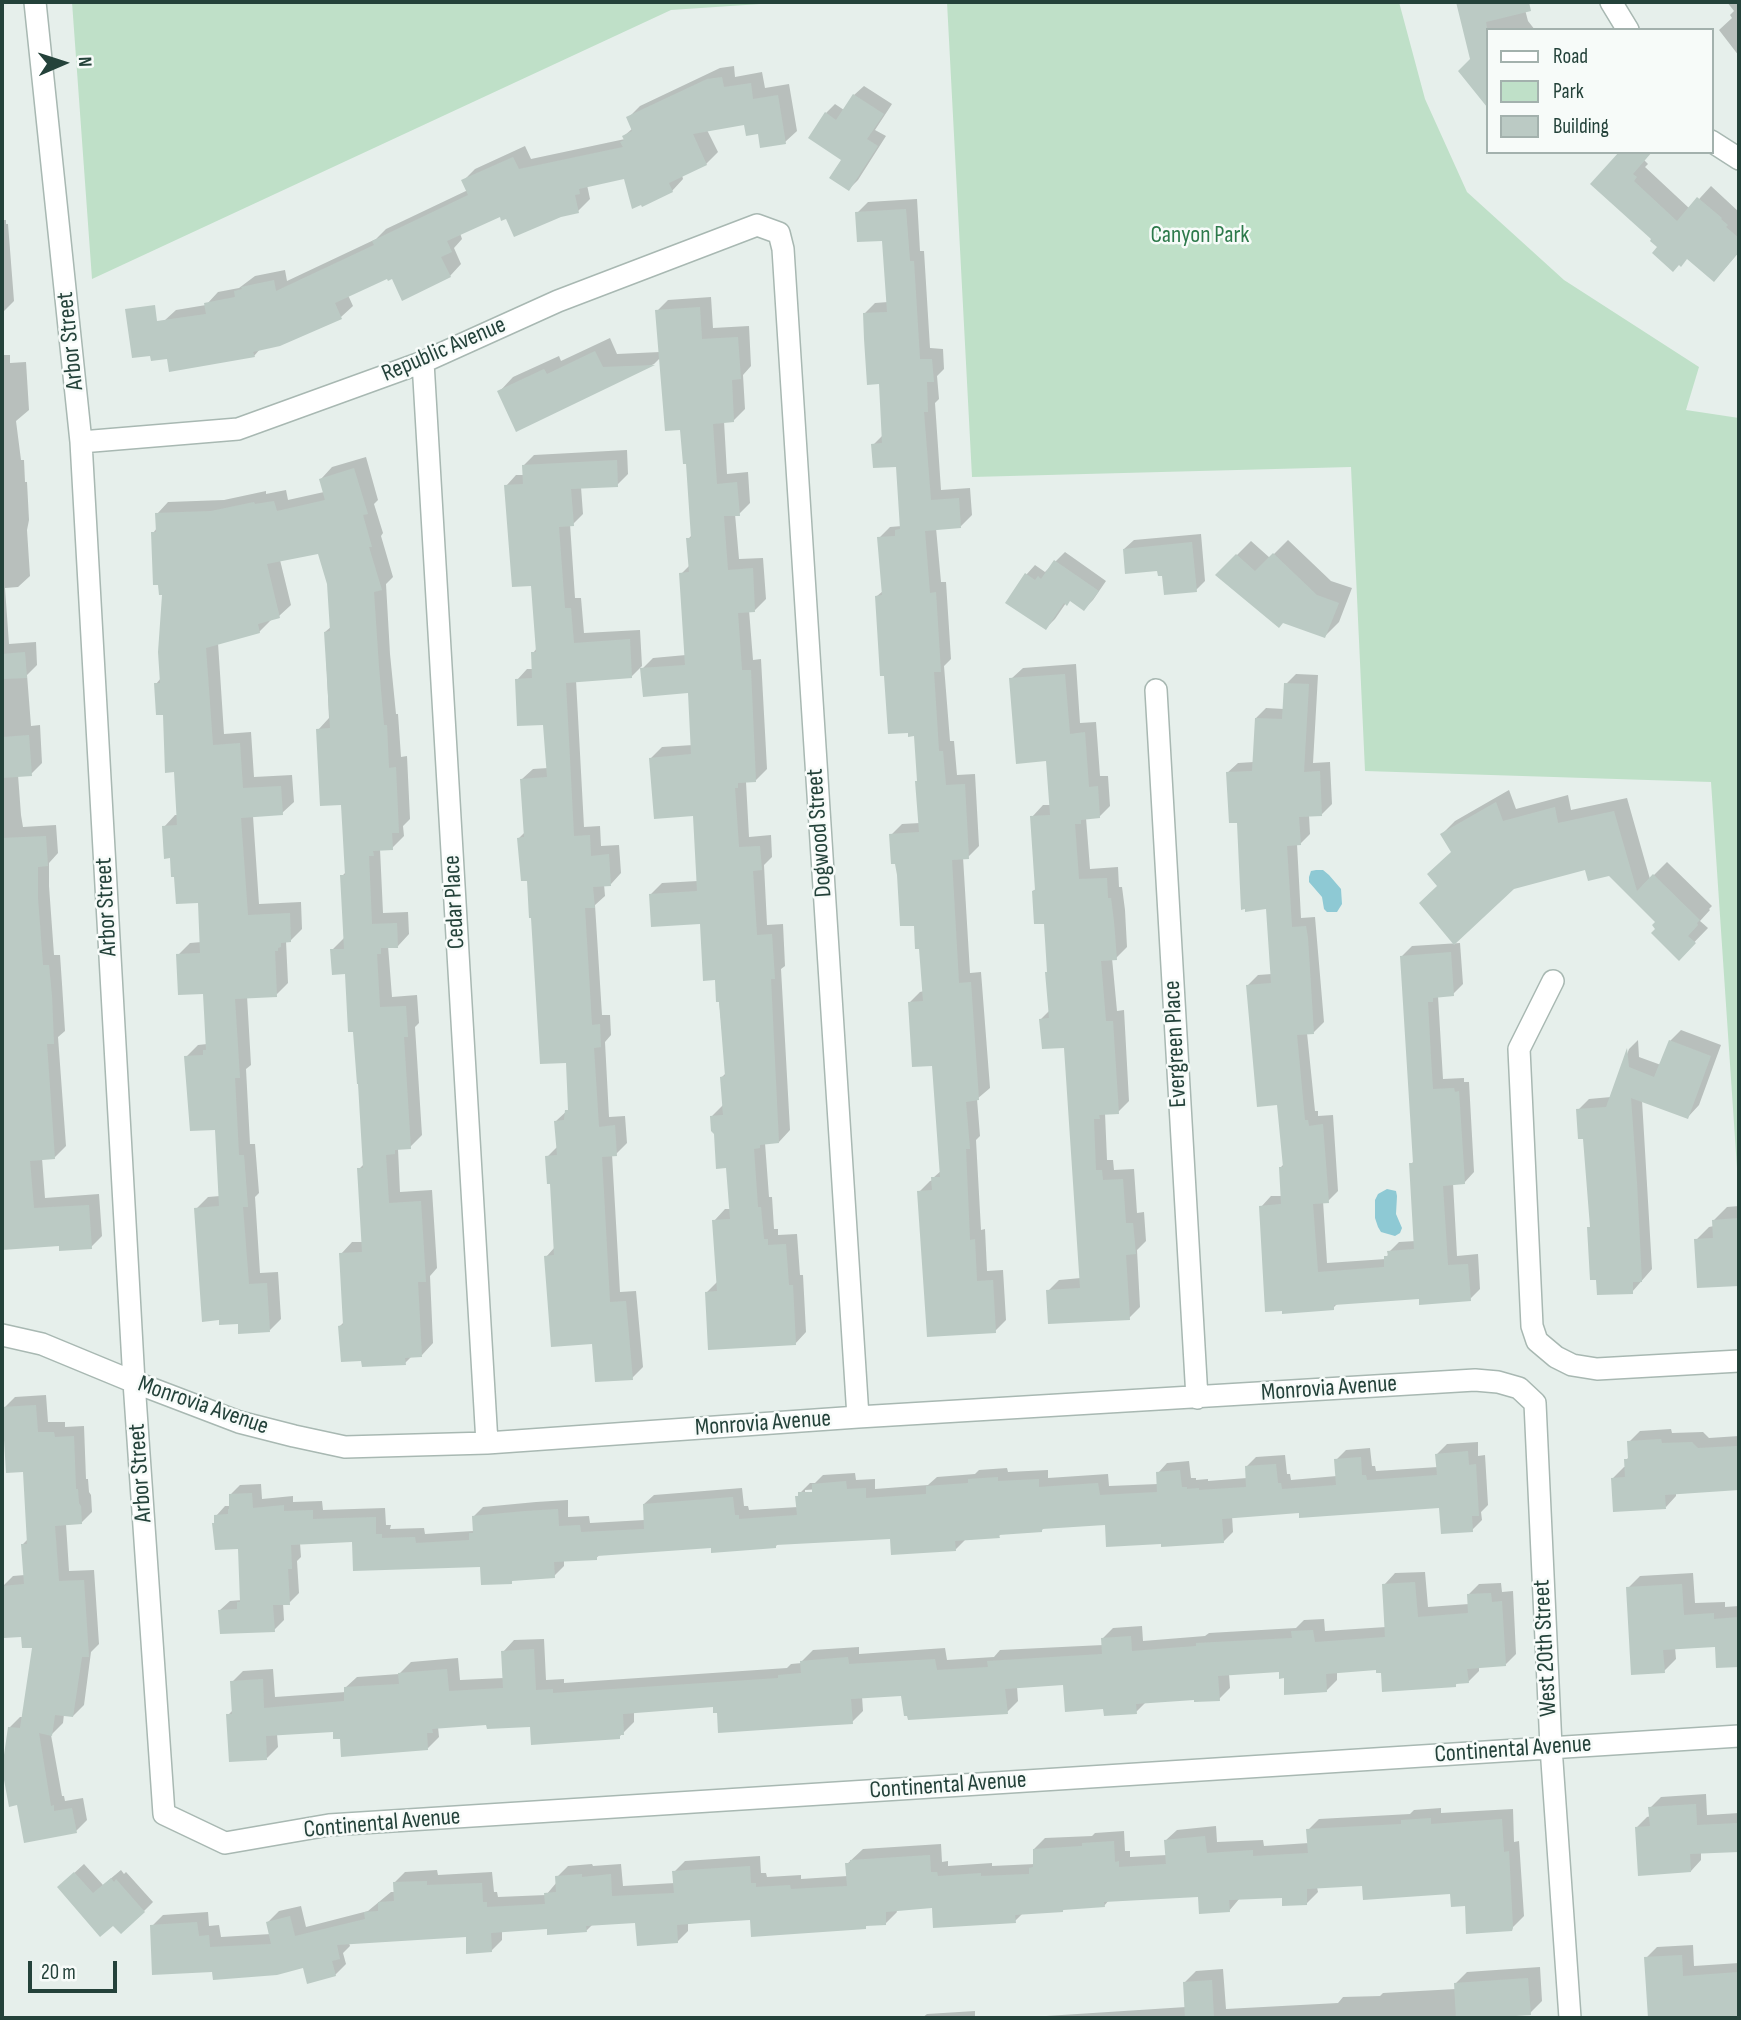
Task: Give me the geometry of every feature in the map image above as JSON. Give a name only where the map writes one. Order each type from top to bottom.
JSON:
[{"type":"street","name":"Arbor Street","points":[[35,2],[81,442],[134,1382],[164,1814]]},
{"type":"street","points":[[1611,2],[1627,28]]},
{"type":"street","points":[[1713,142],[1739,159]]},
{"type":"street","name":"Republic Avenue","points":[[81,442],[239,429],[423,362],[558,301],[757,225],[779,233],[783,249]]},
{"type":"street","name":"Dogwood Street","points":[[783,249],[858,1417]]},
{"type":"street","name":"Cedar Place","points":[[423,362],[487,1443]]},
{"type":"street","name":"Evergreen Place","points":[[1156,690],[1197,1398]]},
{"type":"street","points":[[1553,981],[1520,1049],[1532,1326],[1537,1341],[1556,1357],[1572,1365],[1597,1369],[1739,1361]]},
{"type":"street","name":"Monrovia Avenue","points":[[2,1335],[42,1344],[239,1422],[345,1447],[487,1443],[858,1417],[1475,1380],[1498,1382],[1519,1388],[1535,1404]]},
{"type":"street","name":"West 20th Street","points":[[1535,1404],[1551,1747],[1570,2018]]},
{"type":"street","name":"Continental Avenue","points":[[164,1814],[225,1843],[329,1825],[1739,1736]]},
{"type":"green space","points":[[72,2],[790,2],[671,10],[92,279]]},
{"type":"green space","name":"Canyon Park","points":[[947,2],[1399,2],[1425,99],[1467,192],[1564,280],[1699,367],[1686,410],[1739,418],[1739,1167],[1737,1168],[1711,782],[1365,771],[1351,467],[972,477]]},
{"type":"water","points":[[1323,870],[1341,889],[1342,904],[1337,912],[1327,912],[1324,909],[1322,897],[1309,882],[1311,871]]},
{"type":"water","points":[[1387,1189],[1396,1191],[1397,1196],[1396,1214],[1402,1228],[1395,1236],[1381,1232],[1375,1218],[1375,1200],[1378,1194]]},
{"type":"building","points":[[1456,2],[1529,2],[1531,11],[1486,22],[1486,106],[1458,71],[1470,59]]},
{"type":"building","points":[[722,77],[724,87],[751,83],[753,99],[778,95],[786,144],[760,148],[758,134],[746,136],[744,125],[693,134],[707,165],[669,183],[673,192],[642,207],[641,205],[632,209],[624,179],[579,189],[580,194],[575,195],[579,213],[561,217],[514,237],[506,219],[501,221],[500,217],[447,241],[452,252],[441,257],[451,277],[402,301],[392,279],[387,279],[335,303],[342,319],[280,346],[253,352],[255,357],[169,372],[167,359],[151,361],[150,356],[132,358],[125,309],[155,305],[157,321],[206,314],[204,303],[235,297],[234,291],[242,289],[241,287],[274,280],[276,291],[374,245],[372,241],[468,195],[461,180],[513,157],[519,169],[623,147],[620,142],[624,140],[622,136],[632,131],[626,117],[707,79]]},
{"type":"building","points":[[853,94],[884,114],[867,139],[878,146],[849,191],[829,178],[841,160],[808,138],[825,112],[836,120]]},
{"type":"building","points":[[1617,154],[1650,154],[1633,174],[1637,177],[1634,181],[1677,221],[1697,197],[1722,218],[1728,225],[1726,227],[1739,238],[1739,252],[1714,282],[1687,259],[1673,272],[1652,253],[1657,247],[1651,239],[1590,184]]},
{"type":"building","points":[[906,209],[910,261],[914,261],[920,359],[932,359],[934,382],[927,382],[928,412],[924,412],[931,500],[959,498],[961,528],[925,531],[930,593],[936,592],[941,672],[934,672],[939,751],[943,751],[946,785],[965,784],[969,859],[952,860],[959,983],[971,982],[979,1100],[966,1102],[970,1149],[966,1149],[970,1240],[975,1239],[977,1281],[993,1280],[996,1333],[927,1337],[917,1191],[932,1190],[931,1177],[940,1177],[932,1066],[912,1067],[908,1002],[923,1001],[919,949],[915,949],[914,926],[900,926],[897,875],[895,864],[891,864],[889,834],[919,832],[917,781],[914,736],[908,737],[908,733],[888,734],[884,676],[880,676],[875,596],[882,595],[877,537],[895,536],[895,530],[900,529],[896,467],[873,468],[871,444],[882,443],[879,384],[867,385],[864,339],[863,313],[887,312],[882,241],[857,242],[855,212]]},
{"type":"building","points":[[700,307],[702,339],[738,337],[741,379],[732,380],[734,422],[713,424],[717,484],[737,482],[740,516],[724,516],[728,570],[753,568],[755,612],[738,613],[742,670],[751,670],[756,782],[738,783],[738,788],[735,788],[739,847],[760,846],[762,870],[753,871],[757,935],[772,934],[775,979],[771,979],[779,1143],[760,1145],[760,1148],[754,1149],[758,1207],[761,1207],[764,1239],[768,1239],[768,1245],[786,1244],[789,1285],[793,1285],[796,1345],[708,1350],[705,1292],[717,1291],[712,1220],[730,1219],[726,1168],[716,1169],[710,1116],[723,1115],[720,1077],[725,1076],[719,1002],[716,1002],[715,980],[703,981],[700,924],[651,927],[649,894],[697,891],[693,816],[654,819],[649,758],[691,754],[688,693],[643,697],[640,668],[685,665],[679,573],[689,572],[686,538],[691,538],[686,464],[683,464],[680,430],[665,431],[655,310]]},
{"type":"building","points":[[595,351],[603,367],[655,365],[516,432],[497,391],[544,369],[547,374]]},
{"type":"building","points":[[617,460],[618,487],[571,489],[574,526],[559,527],[565,608],[571,608],[574,643],[630,639],[632,678],[566,683],[574,836],[590,835],[591,856],[609,854],[611,886],[593,887],[595,908],[585,908],[592,1025],[600,1024],[601,1047],[594,1048],[599,1127],[615,1125],[617,1156],[602,1157],[610,1302],[626,1301],[633,1380],[595,1382],[592,1344],[551,1347],[544,1256],[554,1255],[550,1184],[547,1184],[545,1156],[557,1155],[554,1121],[564,1120],[565,1110],[568,1110],[566,1063],[540,1064],[531,918],[527,881],[521,881],[517,838],[524,837],[520,779],[547,777],[543,725],[517,726],[515,679],[532,678],[531,652],[536,652],[531,586],[512,587],[504,485],[523,484],[522,465]]},
{"type":"building","points":[[354,468],[368,514],[363,515],[382,590],[374,592],[379,667],[384,725],[387,725],[389,768],[396,767],[399,833],[392,833],[393,850],[373,851],[374,856],[369,856],[372,924],[397,923],[398,948],[381,948],[381,954],[377,954],[380,1007],[406,1006],[408,1037],[404,1037],[411,1149],[395,1150],[395,1154],[386,1155],[389,1203],[421,1201],[426,1282],[418,1282],[422,1357],[405,1358],[406,1365],[362,1367],[361,1361],[341,1362],[338,1326],[343,1325],[339,1253],[362,1252],[357,1168],[363,1168],[358,1084],[353,1032],[348,1032],[345,974],[332,975],[330,949],[344,949],[340,875],[345,875],[341,805],[320,806],[316,729],[330,728],[324,632],[330,631],[327,584],[318,554],[267,564],[280,618],[258,624],[260,633],[206,648],[213,745],[240,743],[243,788],[281,786],[283,815],[241,818],[248,915],[290,913],[291,942],[281,943],[278,951],[275,951],[277,997],[235,999],[240,1078],[235,1078],[239,1155],[244,1155],[248,1207],[243,1207],[249,1284],[267,1283],[270,1332],[238,1334],[238,1324],[219,1325],[219,1320],[202,1322],[194,1208],[219,1206],[215,1130],[190,1131],[184,1056],[203,1055],[203,1050],[206,1050],[203,994],[178,995],[176,954],[200,953],[198,903],[176,904],[170,858],[164,859],[162,826],[177,825],[174,772],[165,773],[163,715],[156,715],[154,683],[160,683],[158,652],[162,595],[159,595],[158,585],[153,585],[151,532],[156,532],[155,513],[211,511],[254,502],[274,501],[277,511],[325,500],[319,479]]},
{"type":"building","points":[[1192,542],[1197,592],[1164,595],[1162,576],[1158,576],[1157,571],[1125,574],[1123,549]]},
{"type":"building","points":[[1273,553],[1317,595],[1339,603],[1325,638],[1283,623],[1279,628],[1215,575],[1236,554],[1255,571]]},
{"type":"building","points":[[1054,560],[1099,591],[1084,611],[1070,601],[1067,606],[1064,603],[1046,630],[1005,603],[1025,573],[1035,580],[1038,576],[1041,579]]},
{"type":"building","points":[[25,652],[27,678],[2,679],[2,654]]},
{"type":"building","points":[[1065,674],[1070,734],[1085,732],[1089,787],[1098,786],[1100,818],[1081,820],[1081,824],[1075,824],[1079,879],[1107,878],[1117,960],[1101,961],[1106,1021],[1113,1021],[1119,1114],[1099,1115],[1100,1119],[1094,1119],[1096,1170],[1102,1170],[1103,1180],[1123,1179],[1126,1223],[1133,1223],[1136,1254],[1126,1255],[1130,1320],[1048,1324],[1046,1290],[1080,1288],[1064,1048],[1042,1049],[1039,1019],[1049,1018],[1047,972],[1044,924],[1034,924],[1032,891],[1035,890],[1030,816],[1050,815],[1046,761],[1016,764],[1009,678]]},
{"type":"building","points":[[1284,683],[1309,684],[1304,772],[1320,771],[1322,816],[1299,817],[1301,845],[1287,846],[1292,927],[1306,926],[1308,938],[1314,1034],[1297,1035],[1305,1120],[1308,1120],[1309,1126],[1323,1124],[1329,1203],[1313,1204],[1318,1272],[1384,1267],[1387,1251],[1414,1249],[1409,1163],[1413,1163],[1400,956],[1451,952],[1454,996],[1433,998],[1433,1002],[1428,1002],[1431,1058],[1433,1089],[1454,1088],[1455,1092],[1459,1091],[1465,1184],[1443,1186],[1448,1265],[1468,1264],[1471,1301],[1419,1305],[1419,1299],[1334,1305],[1334,1310],[1282,1314],[1282,1311],[1265,1312],[1259,1206],[1281,1204],[1279,1167],[1283,1167],[1277,1105],[1257,1107],[1246,985],[1271,983],[1266,909],[1245,912],[1245,909],[1241,910],[1237,823],[1229,823],[1226,772],[1252,771],[1255,718],[1282,719]]},
{"type":"building","points":[[29,735],[32,776],[2,778],[2,737]]},
{"type":"building","points":[[1496,802],[1503,821],[1555,807],[1558,823],[1614,811],[1637,891],[1653,874],[1700,920],[1688,936],[1696,943],[1679,961],[1651,933],[1655,929],[1652,925],[1655,922],[1609,876],[1588,881],[1585,870],[1514,889],[1454,945],[1419,903],[1437,886],[1427,874],[1451,852],[1440,834]]},
{"type":"building","points":[[46,836],[48,866],[38,867],[38,898],[43,965],[49,965],[52,996],[54,1044],[47,1044],[55,1159],[30,1161],[34,1208],[89,1205],[92,1249],[59,1251],[59,1246],[2,1250],[2,838]]},
{"type":"building","points":[[1669,1040],[1711,1056],[1688,1119],[1631,1098],[1642,1282],[1633,1282],[1633,1294],[1597,1295],[1596,1280],[1590,1280],[1587,1227],[1590,1227],[1583,1139],[1578,1139],[1576,1109],[1606,1107],[1627,1048],[1629,1067],[1654,1077]]},
{"type":"building","points":[[1739,1218],[1739,1286],[1697,1288],[1694,1239],[1713,1238],[1712,1220]]},
{"type":"building","points":[[36,1405],[38,1432],[54,1432],[55,1437],[74,1436],[76,1489],[82,1524],[55,1526],[59,1581],[84,1580],[89,1657],[82,1657],[73,1717],[55,1715],[52,1736],[39,1733],[51,1806],[54,1805],[54,1811],[72,1808],[77,1833],[24,1843],[17,1805],[9,1807],[2,1769],[8,1727],[20,1728],[32,1648],[22,1648],[21,1637],[4,1638],[2,1586],[24,1584],[21,1544],[27,1544],[23,1472],[6,1473],[2,1407]]},
{"type":"building","points":[[1661,1439],[1662,1443],[1692,1442],[1698,1448],[1737,1446],[1739,1490],[1665,1495],[1666,1509],[1613,1512],[1611,1478],[1625,1477],[1627,1441]]},
{"type":"building","points":[[1468,1451],[1469,1465],[1476,1464],[1479,1516],[1472,1516],[1473,1532],[1441,1534],[1439,1508],[1299,1518],[1299,1513],[1222,1519],[1224,1543],[1106,1547],[1105,1525],[1042,1529],[1042,1532],[999,1535],[1000,1538],[955,1541],[956,1551],[891,1555],[890,1539],[776,1545],[776,1548],[711,1553],[711,1548],[597,1556],[597,1560],[554,1562],[555,1578],[481,1585],[480,1567],[353,1571],[352,1542],[291,1545],[292,1569],[288,1569],[290,1605],[273,1605],[275,1632],[220,1634],[218,1610],[237,1609],[237,1602],[240,1602],[238,1549],[215,1550],[212,1523],[214,1515],[228,1514],[229,1494],[252,1493],[253,1508],[284,1505],[284,1511],[313,1510],[313,1519],[376,1517],[376,1534],[382,1534],[382,1538],[415,1537],[416,1543],[469,1540],[469,1533],[473,1533],[472,1516],[525,1511],[558,1509],[559,1526],[580,1525],[581,1532],[644,1529],[643,1504],[733,1497],[735,1515],[739,1515],[739,1519],[797,1515],[795,1496],[798,1496],[798,1492],[812,1492],[812,1484],[846,1481],[847,1489],[866,1488],[866,1498],[926,1494],[926,1486],[968,1483],[968,1479],[998,1477],[998,1481],[1039,1479],[1039,1487],[1098,1483],[1100,1495],[1157,1492],[1156,1472],[1180,1470],[1182,1487],[1187,1489],[1246,1487],[1245,1466],[1276,1464],[1278,1483],[1281,1483],[1282,1489],[1336,1485],[1334,1459],[1361,1457],[1362,1475],[1366,1475],[1367,1480],[1437,1475],[1435,1454]]},
{"type":"building","points":[[1415,1582],[1418,1617],[1468,1613],[1467,1594],[1491,1593],[1492,1602],[1502,1601],[1506,1666],[1467,1669],[1469,1683],[1456,1684],[1456,1687],[1382,1692],[1381,1673],[1376,1673],[1376,1670],[1326,1674],[1327,1692],[1284,1695],[1284,1678],[1279,1679],[1279,1672],[1218,1676],[1220,1701],[1136,1704],[1137,1714],[1104,1716],[1103,1709],[1065,1712],[1063,1685],[1005,1689],[1008,1714],[908,1720],[907,1716],[904,1716],[901,1696],[851,1699],[853,1724],[718,1733],[717,1713],[713,1713],[713,1707],[623,1714],[624,1735],[620,1735],[620,1739],[531,1745],[530,1727],[487,1729],[486,1725],[432,1729],[433,1733],[427,1733],[428,1750],[341,1757],[340,1739],[333,1739],[333,1732],[266,1736],[267,1760],[229,1762],[226,1714],[232,1714],[230,1681],[263,1679],[264,1708],[344,1701],[344,1687],[399,1684],[398,1673],[447,1669],[449,1691],[503,1688],[501,1651],[534,1649],[536,1690],[553,1689],[553,1693],[778,1678],[778,1675],[801,1673],[800,1661],[848,1657],[849,1664],[935,1659],[937,1670],[988,1667],[987,1661],[1102,1654],[1101,1638],[1131,1636],[1132,1651],[1196,1646],[1196,1643],[1292,1638],[1291,1631],[1313,1630],[1315,1642],[1385,1637],[1382,1584]]},
{"type":"building","points":[[1682,1584],[1684,1615],[1714,1613],[1714,1619],[1739,1617],[1739,1667],[1716,1668],[1715,1647],[1663,1650],[1665,1673],[1631,1675],[1626,1587]]},
{"type":"building","points":[[1696,1804],[1697,1825],[1739,1823],[1739,1852],[1690,1854],[1691,1872],[1638,1876],[1635,1827],[1650,1826],[1648,1807]]},
{"type":"building","points":[[1431,1818],[1431,1824],[1502,1819],[1504,1852],[1509,1851],[1512,1931],[1466,1934],[1465,1906],[1451,1907],[1450,1894],[1363,1900],[1362,1886],[1307,1889],[1307,1905],[1282,1906],[1282,1898],[1229,1900],[1230,1912],[1199,1914],[1198,1897],[1104,1902],[1105,1907],[1015,1915],[1016,1923],[933,1928],[932,1908],[886,1912],[886,1925],[866,1926],[866,1929],[751,1937],[750,1920],[677,1925],[678,1943],[637,1946],[635,1923],[586,1926],[587,1932],[547,1935],[547,1929],[491,1933],[492,1952],[466,1954],[466,1937],[337,1945],[340,1959],[332,1961],[336,1976],[307,1984],[303,1968],[277,1975],[213,1980],[212,1972],[152,1975],[150,1925],[197,1922],[199,1936],[209,1935],[210,1947],[271,1944],[266,1922],[290,1916],[295,1936],[365,1919],[364,1912],[378,1911],[378,1902],[394,1901],[393,1882],[427,1881],[427,1885],[482,1883],[483,1902],[487,1902],[487,1907],[545,1904],[544,1893],[556,1892],[555,1876],[582,1874],[582,1877],[611,1874],[612,1896],[674,1893],[672,1871],[750,1866],[751,1883],[756,1883],[756,1887],[790,1885],[791,1889],[847,1886],[845,1863],[850,1863],[850,1860],[930,1855],[931,1872],[937,1872],[938,1876],[1029,1874],[1029,1868],[1033,1867],[1033,1849],[1114,1841],[1115,1862],[1119,1861],[1119,1867],[1166,1864],[1164,1840],[1205,1836],[1207,1853],[1253,1850],[1253,1856],[1308,1853],[1306,1829],[1401,1824],[1401,1820]]},
{"type":"building","points":[[74,1872],[93,1893],[111,1878],[114,1882],[116,1879],[145,1912],[121,1934],[113,1926],[100,1937],[57,1887]]},
{"type":"building","points":[[1682,1955],[1683,1976],[1739,1972],[1739,2018],[1648,2018],[1644,1957]]},
{"type":"building","points":[[1528,1978],[1531,2015],[1456,2018],[1454,1983]]},
{"type":"building","points":[[1212,1980],[1214,2018],[1185,2018],[1183,1982]]}]
